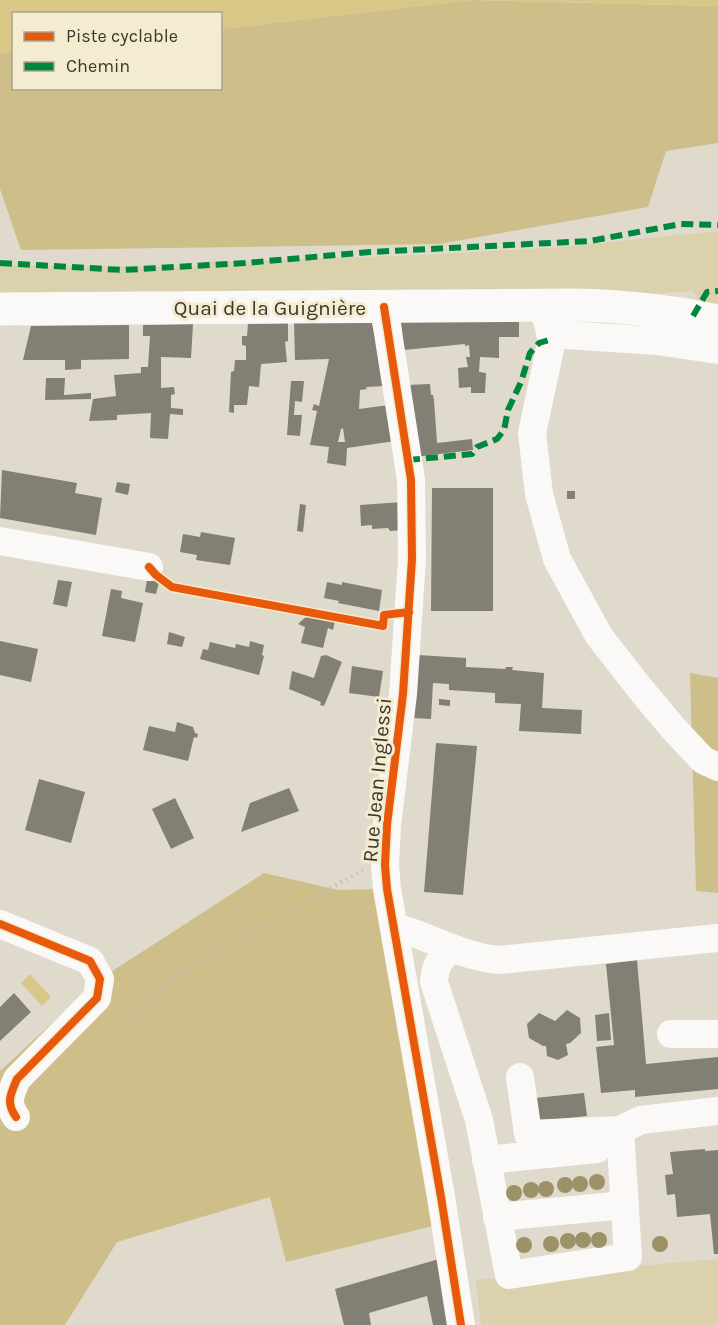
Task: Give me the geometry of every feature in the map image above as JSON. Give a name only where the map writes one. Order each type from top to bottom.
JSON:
[{"type":"main road","name":"Quai de la Guignière","points":[[0,309],[384,307],[547,320],[616,306],[659,310],[718,321]]},
{"type":"street","name":"Rue Jean Inglessi","points":[[384,307],[411,480],[412,559],[403,694],[387,825],[385,865],[387,889],[461,1325]]},
{"type":"street","points":[[718,350],[547,320],[552,339],[532,433],[539,494],[557,559],[599,636],[673,728],[703,760],[718,767]]},
{"type":"street","points":[[0,541],[149,567]]},
{"type":"street","points":[[0,924],[90,961],[100,979],[97,998],[17,1079],[10,1094],[10,1108],[16,1117]]},
{"type":"street","points":[[395,927],[426,936],[451,949],[481,958],[499,960],[718,938]]},
{"type":"street","points":[[451,949],[439,960],[435,969],[434,982],[479,1120],[509,1275],[628,1257],[620,1138]]},
{"type":"street","points":[[671,1034],[718,1034]]},
{"type":"street","points":[[520,1077],[528,1134],[620,1138]]},
{"type":"street","points":[[486,1160],[620,1138],[641,1120],[718,1111]]},
{"type":"street","points":[[496,1217],[625,1204]]},
{"type":"path","points":[[16,1117],[170,979],[363,870],[385,865]]},
{"type":"shaded area","points":[[0,0],[471,0],[222,29],[222,12],[12,12],[12,52],[0,54]]},
{"type":"shaded area","points":[[471,0],[718,6],[718,143],[666,151],[648,207],[439,244],[21,250],[0,189],[0,54],[12,52],[12,90],[222,90],[222,29]]},
{"type":"shaded area","points":[[473,0],[718,0],[718,6]]},
{"type":"shaded area","points":[[718,231],[718,309],[699,301],[693,291],[641,294],[0,300],[0,265],[193,267],[205,262],[426,255],[562,247]]},
{"type":"shaded area","points":[[690,673],[718,678],[718,893],[696,891]]},
{"type":"shaded area","points":[[264,873],[338,890],[387,889],[445,1223],[286,1262],[270,1197],[117,1242],[65,1325],[0,1325],[0,1071],[100,979]]},
{"type":"shaded area","points":[[30,974],[51,997],[42,1006],[21,983]]},
{"type":"shaded area","points":[[718,1259],[718,1325],[481,1325],[476,1280]]},
{"type":"building","points":[[519,320],[519,337],[499,337],[499,358],[480,357],[479,372],[486,373],[485,393],[471,393],[471,387],[459,388],[458,368],[468,367],[466,357],[470,357],[469,345],[404,350],[401,321]]},
{"type":"building","points":[[288,323],[288,341],[285,342],[287,362],[261,364],[259,387],[249,386],[247,405],[234,405],[234,413],[229,412],[231,372],[234,371],[235,360],[246,360],[246,346],[242,345],[242,336],[247,336],[248,324]]},
{"type":"building","points":[[294,323],[372,323],[386,386],[366,387],[367,389],[360,390],[359,409],[389,405],[395,441],[347,448],[346,466],[327,463],[329,447],[310,445],[317,411],[312,410],[314,404],[319,406],[329,359],[295,360]],"holes":[[[343,428],[345,442],[338,442]]]},
{"type":"building","points":[[193,324],[191,358],[161,357],[161,388],[174,387],[175,394],[171,395],[171,408],[183,409],[183,415],[170,414],[168,439],[150,438],[151,413],[117,415],[117,420],[89,421],[93,399],[116,396],[114,375],[141,373],[141,367],[148,367],[150,336],[143,336],[143,325]]},
{"type":"building","points":[[129,325],[129,359],[81,360],[81,369],[65,370],[65,360],[23,360],[31,326]]},
{"type":"building","points":[[46,378],[65,378],[64,395],[91,393],[91,399],[45,400]]},
{"type":"building","points":[[291,381],[304,381],[302,402],[295,401],[294,415],[302,415],[300,436],[287,435]]},
{"type":"building","points":[[430,384],[434,400],[437,443],[472,439],[473,450],[414,457],[407,385]]},
{"type":"building","points":[[2,470],[77,483],[75,493],[102,498],[96,535],[0,518]]},
{"type":"building","points":[[117,482],[130,484],[128,495],[115,492]]},
{"type":"building","points":[[432,488],[493,488],[493,611],[431,611]]},
{"type":"building","points":[[567,491],[575,491],[575,499],[567,499]]},
{"type":"building","points":[[403,502],[405,530],[390,531],[388,528],[372,529],[372,525],[361,526],[360,505]]},
{"type":"building","points":[[300,504],[306,505],[303,532],[297,531]]},
{"type":"building","points":[[201,532],[235,538],[230,565],[196,560],[197,555],[180,552],[183,534],[200,537]]},
{"type":"building","points":[[58,580],[72,582],[67,607],[53,604]]},
{"type":"building","points":[[147,580],[159,582],[156,594],[145,592]]},
{"type":"building","points":[[327,582],[342,585],[342,582],[382,590],[379,611],[324,598]]},
{"type":"building","points":[[111,589],[122,591],[121,598],[143,603],[135,642],[102,636]]},
{"type":"building","points":[[307,616],[335,621],[333,630],[328,628],[323,648],[301,643],[305,627],[298,624]]},
{"type":"building","points":[[169,632],[185,637],[182,647],[167,644]]},
{"type":"building","points":[[0,641],[38,649],[31,682],[0,675]]},
{"type":"building","points":[[250,641],[264,645],[262,655],[264,656],[259,675],[200,659],[203,649],[208,650],[210,642],[235,648],[236,644],[249,647]]},
{"type":"building","points":[[326,655],[342,662],[324,706],[320,705],[321,702],[289,689],[292,671],[314,678],[321,656]]},
{"type":"building","points":[[418,655],[466,658],[466,667],[505,669],[513,667],[512,670],[544,673],[542,708],[582,710],[581,734],[519,731],[521,704],[495,703],[495,693],[449,690],[449,684],[433,683],[431,719],[414,718]]},
{"type":"building","points":[[352,666],[383,671],[379,697],[349,693]]},
{"type":"building","points":[[439,699],[450,700],[450,706],[439,705]]},
{"type":"building","points":[[177,722],[193,727],[195,733],[198,734],[197,738],[194,737],[188,761],[143,750],[149,726],[175,732]]},
{"type":"building","points":[[436,743],[477,746],[463,895],[424,892]]},
{"type":"building","points":[[39,779],[85,792],[71,843],[25,830]]},
{"type":"building","points":[[289,788],[299,811],[241,832],[250,803]]},
{"type":"building","points":[[175,798],[194,838],[171,849],[152,809]]},
{"type":"building","points":[[637,960],[646,1064],[718,1057],[718,1089],[635,1097],[635,1090],[601,1093],[596,1047],[614,1045],[606,964]]},
{"type":"building","points":[[14,993],[31,1012],[0,1041],[0,1007]]},
{"type":"building","points":[[567,1010],[580,1018],[581,1033],[566,1044],[568,1055],[558,1060],[547,1056],[546,1046],[529,1038],[527,1024],[539,1013],[555,1021]]},
{"type":"building","points":[[609,1013],[611,1040],[597,1041],[595,1015]]},
{"type":"building","points":[[584,1093],[587,1116],[538,1121],[535,1098]]},
{"type":"building","points":[[705,1149],[705,1151],[718,1150],[718,1254],[714,1254],[710,1214],[677,1217],[675,1194],[667,1195],[665,1175],[673,1174],[670,1152]]},
{"type":"building","points":[[439,1259],[452,1325],[433,1325],[427,1296],[369,1313],[371,1325],[344,1325],[335,1289]]},
{"type":"marked path","points":[[0,263],[123,270],[245,263],[370,252],[590,241],[681,224],[718,225]]},
{"type":"marked path","points":[[693,316],[707,292],[718,291]]},
{"type":"marked path","points":[[408,460],[472,454],[477,447],[497,439],[504,430],[508,410],[521,382],[530,353],[539,343],[552,339]]},
{"type":"cycle path","points":[[384,307],[411,480],[412,559],[403,694],[387,825],[385,865],[387,889],[461,1325]]},
{"type":"cycle path","points":[[149,567],[172,587],[383,626],[384,615],[409,612]]},
{"type":"cycle path","points":[[0,924],[90,961],[100,979],[97,998],[17,1079],[10,1099],[16,1117]]}]
